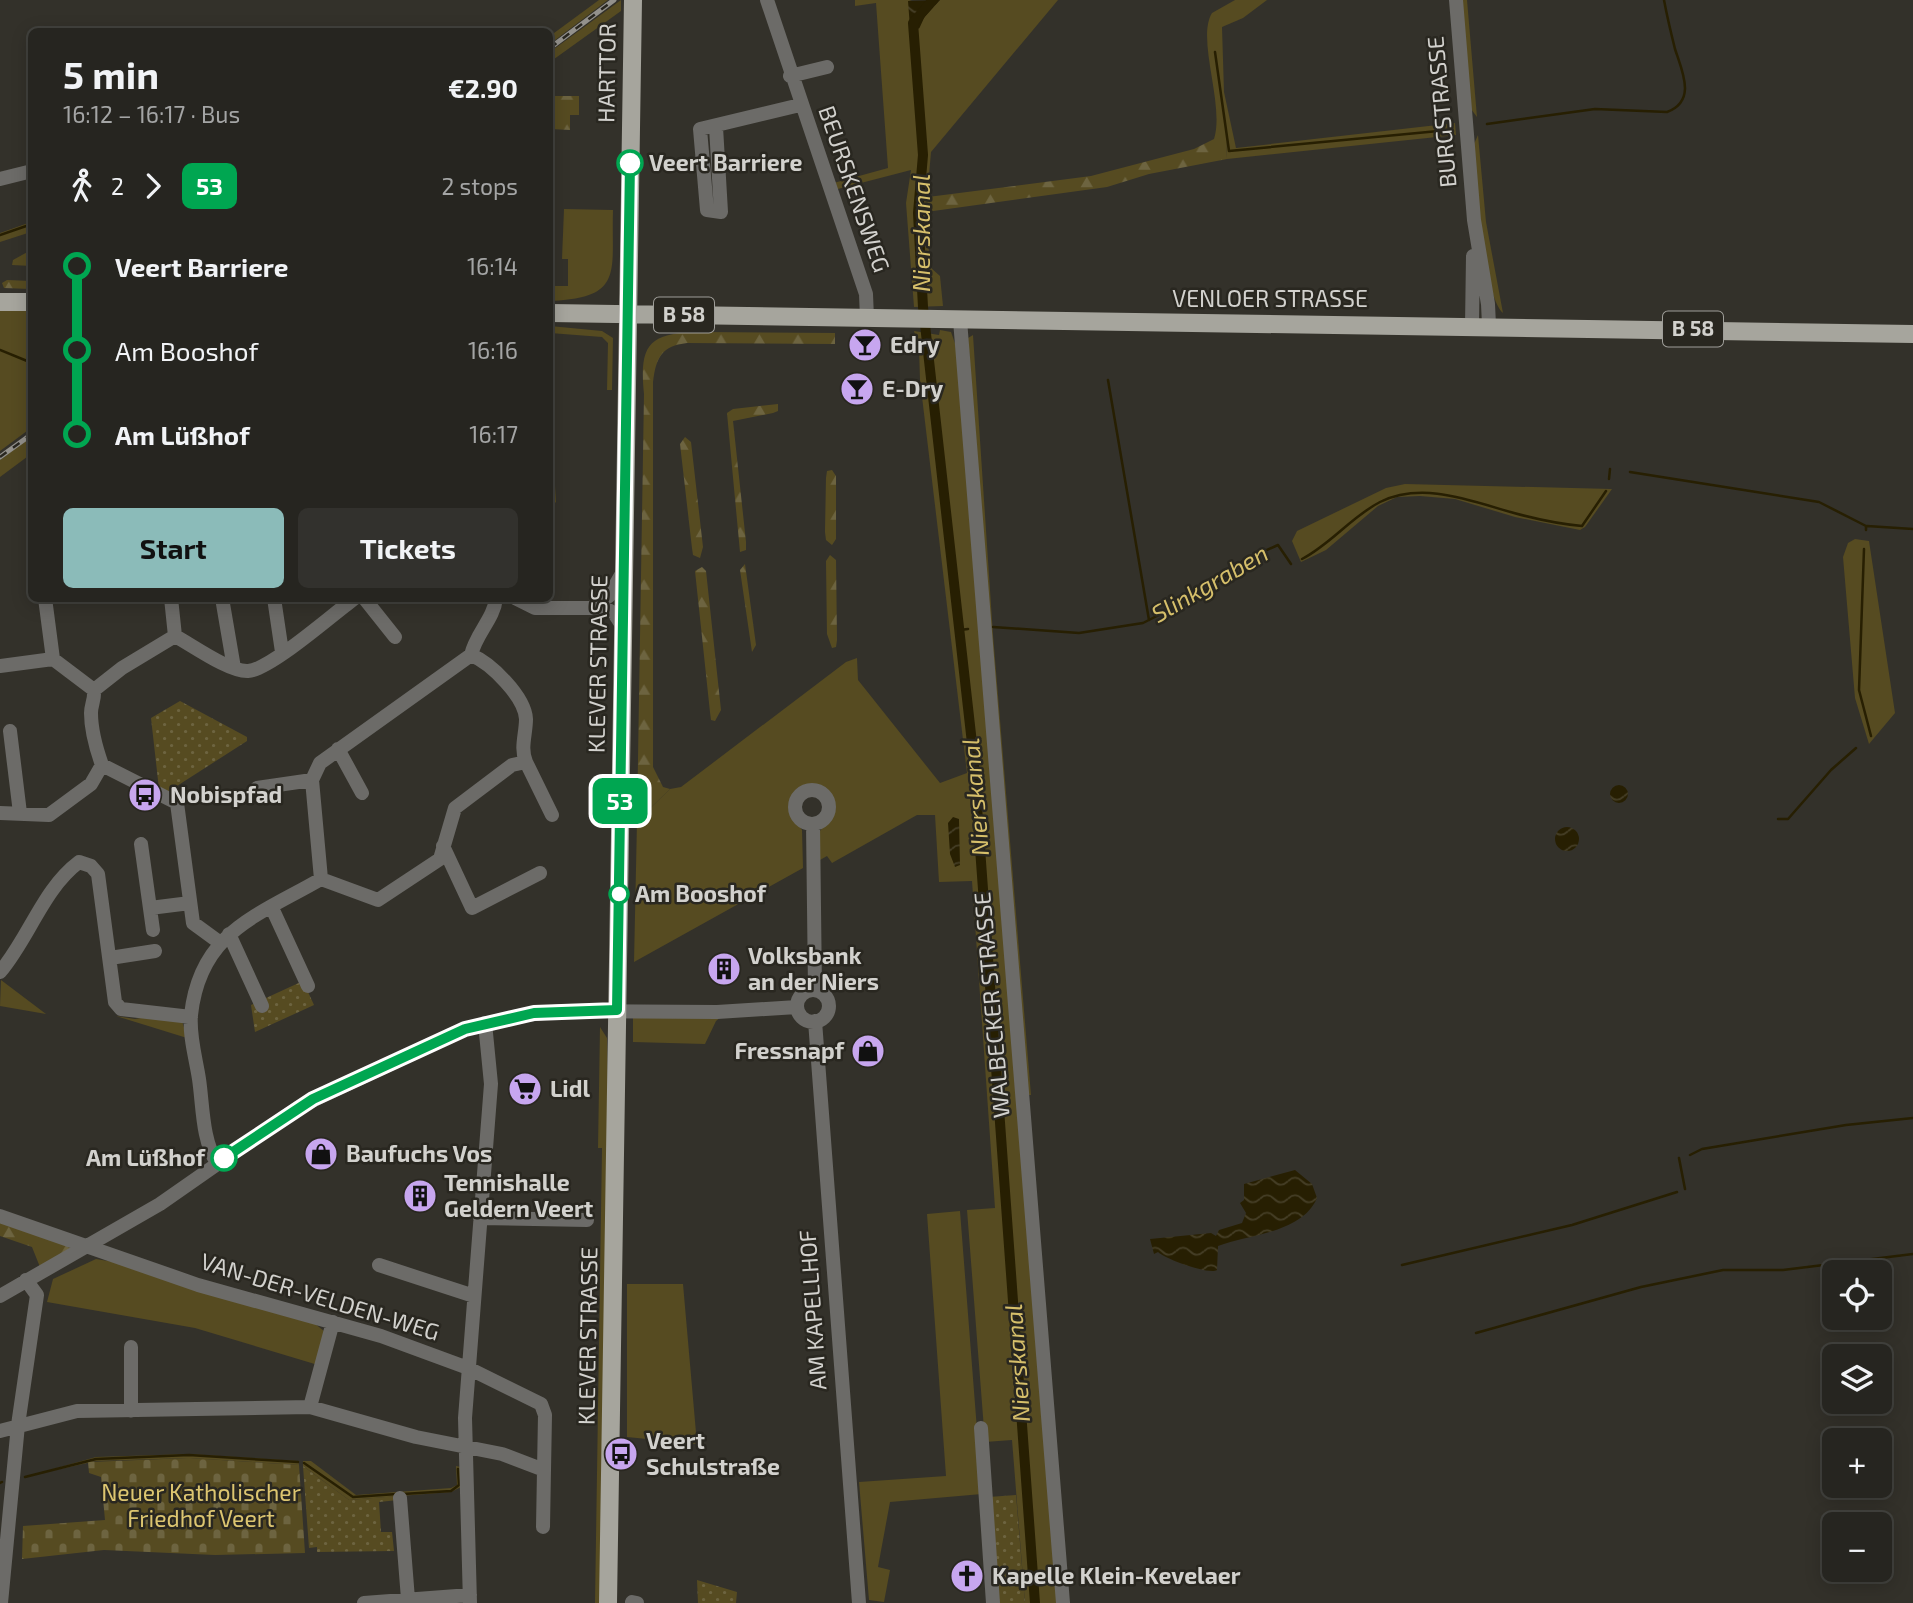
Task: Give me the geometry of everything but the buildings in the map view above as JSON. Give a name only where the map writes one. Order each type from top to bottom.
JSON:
[{"type":"main road","name":"HARTTOR","points":[[626,315],[633,0]]},
{"type":"main road","points":[[0,302],[28,302]]},
{"type":"main road","name":"VENLOER STRASSE","points":[[553,313],[1480,325],[1913,334]]},
{"type":"main road","name":"KLEVER STRASSE","points":[[608,1603],[626,315]]},
{"type":"street","name":"BEURSKENSWEG","points":[[767,0],[800,106],[866,294],[867,317]]},
{"type":"street","name":"BURGSTRASSE","points":[[1456,0],[1474,220],[1488,304],[1480,325]]},
{"type":"street","points":[[790,76],[827,67]]},
{"type":"street","points":[[716,127],[721,212],[706,210],[700,129],[800,106]]},
{"type":"street","points":[[0,179],[28,172]]},
{"type":"street","name":"WALBECKER STRASSE","points":[[960,320],[1063,1603]]},
{"type":"street","points":[[594,606],[609,596],[624,570]]},
{"type":"street","points":[[46,602],[53,659]]},
{"type":"street","points":[[171,602],[175,636]]},
{"type":"street","points":[[223,602],[234,668]]},
{"type":"street","points":[[275,602],[282,652]]},
{"type":"street","points":[[175,636],[234,668],[247,671],[257,668],[282,652],[350,602]]},
{"type":"street","points":[[367,602],[395,637]]},
{"type":"street","points":[[321,879],[312,780],[320,763],[471,655],[474,639],[495,606],[513,602]]},
{"type":"street","points":[[522,602],[548,609],[594,606],[614,613],[623,627]]},
{"type":"street","points":[[94,690],[122,668],[175,636]]},
{"type":"street","points":[[471,655],[483,660],[502,676],[525,707],[523,754],[552,815]]},
{"type":"street","points":[[0,666],[53,659],[94,690],[95,702],[91,710],[95,743],[102,765],[177,803],[193,923],[224,938],[262,1006]]},
{"type":"street","points":[[10,731],[19,813]]},
{"type":"street","points":[[338,749],[362,793]]},
{"type":"street","points":[[321,879],[378,900],[440,859],[455,808],[512,765],[526,762]]},
{"type":"street","points":[[0,813],[49,815],[91,784],[102,765]]},
{"type":"street","points":[[257,789],[312,780]]},
{"type":"street","name":"AM KAPELLHOF","points":[[813,824],[815,990],[825,995],[829,1006],[825,1016],[816,1021],[859,1599]]},
{"type":"street","points":[[141,844],[153,930]]},
{"type":"street","points":[[443,846],[472,908],[540,873]]},
{"type":"street","points":[[0,971],[14,956],[34,918],[66,874],[79,862],[91,866],[98,874],[115,1002],[121,1009],[191,1017]]},
{"type":"street","points":[[217,1163],[208,1140],[191,1017],[199,976],[224,938],[321,879]]},
{"type":"street","points":[[150,908],[190,903]]},
{"type":"street","points":[[272,908],[308,986]]},
{"type":"street","points":[[110,958],[155,951]]},
{"type":"street","points":[[815,990],[800,996],[797,1007],[803,1018],[816,1021]]},
{"type":"street","points":[[0,1296],[160,1204],[268,1126],[313,1099],[443,1038],[485,1023],[534,1013],[617,1010],[727,1012],[797,1007]]},
{"type":"street","points":[[364,1603],[408,1599],[470,1599],[465,1447],[468,1368],[491,1084],[485,1023]]},
{"type":"street","name":"VAN-DER-VELDEN-WEG","points":[[0,1216],[198,1285],[333,1322],[468,1368],[541,1404],[545,1415],[544,1470]]},
{"type":"street","points":[[480,1218],[587,1220]]},
{"type":"street","points":[[379,1265],[474,1296]]},
{"type":"street","points":[[1,1603],[18,1425],[37,1295],[26,1280]]},
{"type":"street","points":[[310,1407],[333,1322]]},
{"type":"street","points":[[131,1347],[131,1410]]},
{"type":"street","points":[[0,1431],[77,1411],[310,1407],[416,1437],[502,1454],[544,1470],[543,1527]]},
{"type":"street","points":[[981,1428],[993,1603]]},
{"type":"street","points":[[400,1498],[408,1599]]},
{"type":"green space","points":[[599,0],[608,0],[553,42],[553,34]]},
{"type":"green space","points":[[621,0],[621,11],[553,60],[553,50]]},
{"type":"green space","points":[[855,0],[912,0],[909,1],[925,16],[940,0],[1058,0],[931,152],[926,210],[930,267],[940,276],[943,306],[914,307],[906,203],[911,170],[834,190],[830,184],[888,168],[876,3],[855,6]]},
{"type":"green space","points":[[1235,0],[1267,0],[1243,18],[1222,27],[1224,92],[1236,148],[1455,123],[1456,135],[1227,159],[1226,139],[1214,139],[1216,109],[1207,39],[1212,13]]},
{"type":"green space","points":[[1462,0],[1467,0],[1477,117],[1471,109]]},
{"type":"green space","points":[[553,96],[579,96],[579,115],[570,115],[570,130],[553,129]]},
{"type":"green space","points":[[1478,135],[1486,222],[1503,313],[1490,283],[1481,233],[1474,144]]},
{"type":"green space","points":[[1214,139],[1226,139],[1227,159],[1149,174],[1107,187],[926,212],[928,197],[1091,176],[1194,149]]},
{"type":"green space","points":[[564,209],[613,210],[612,265],[609,278],[602,287],[591,294],[574,299],[553,301],[553,286],[568,286],[568,259],[562,259]]},
{"type":"green space","points":[[28,223],[28,233],[0,242],[0,233]]},
{"type":"green space","points":[[28,252],[28,266],[12,265],[13,260]]},
{"type":"green space","points":[[7,280],[28,281],[28,289],[4,288],[2,283]]},
{"type":"green space","points":[[0,307],[28,307],[28,430],[0,451]]},
{"type":"green space","points":[[553,326],[602,331],[613,338],[612,390],[607,390],[608,343],[602,337],[553,333]]},
{"type":"green space","points":[[940,330],[951,332],[957,349],[1059,1603],[1025,1603],[1012,1440],[985,1442],[967,1210],[995,1208],[972,881],[939,882],[935,815],[917,815],[832,863],[827,856],[820,860],[820,831],[832,813],[832,800],[820,787],[801,787],[792,796],[789,808],[802,830],[803,868],[634,962],[637,821],[670,789],[681,787],[846,662],[857,658],[858,680],[940,783],[967,773],[920,380],[919,348],[914,331],[939,335]]},
{"type":"green space","points":[[699,332],[835,333],[835,344],[687,343],[666,350],[658,359],[653,382],[653,767],[663,787],[670,789],[637,821],[643,363],[651,345],[658,339]]},
{"type":"green space","points":[[973,335],[993,635],[1031,1095],[1027,1095],[968,338]]},
{"type":"green space","points":[[778,404],[778,411],[773,413],[733,421],[746,542],[746,550],[740,552],[727,413],[733,409]]},
{"type":"green space","points":[[685,437],[691,442],[703,547],[700,558],[693,555],[692,548],[680,444]]},
{"type":"green space","points":[[28,439],[28,456],[0,477],[0,460]]},
{"type":"green space","points":[[553,452],[556,502],[553,504]]},
{"type":"green space","points":[[832,470],[836,476],[836,539],[832,545],[826,540],[825,532],[826,478],[827,471]]},
{"type":"green space","points":[[1405,484],[1612,489],[1580,530],[1515,517],[1455,499],[1397,497],[1378,506],[1326,550],[1301,562],[1292,541],[1297,531],[1386,488]]},
{"type":"green space","points":[[1855,539],[1869,541],[1895,713],[1869,744],[1855,698],[1843,557],[1848,543]]},
{"type":"green space","points":[[830,555],[836,560],[837,640],[836,647],[832,648],[827,634],[826,561]]},
{"type":"green space","points":[[745,564],[756,645],[752,652],[740,570]]},
{"type":"green space","points":[[702,567],[706,571],[721,710],[715,721],[711,720],[695,571]]},
{"type":"green space","points":[[180,701],[247,737],[247,741],[166,793],[159,789],[151,718]]},
{"type":"green space","points":[[1,980],[46,1014],[0,1006]]},
{"type":"green space","points":[[303,981],[314,1005],[255,1032],[251,1005]]},
{"type":"green space","points":[[633,1010],[727,1012],[716,1021],[705,1044],[633,1042]]},
{"type":"green space","points":[[116,1016],[135,1019],[152,1016],[182,1021],[187,1038]]},
{"type":"green space","points":[[600,1027],[607,1038],[609,1148],[602,1603],[595,1603],[602,1148],[598,1148]]},
{"type":"green space","points":[[960,1211],[982,1494],[890,1502],[878,1567],[890,1570],[884,1602],[869,1600],[859,1482],[946,1476],[927,1214]]},
{"type":"green space","points":[[0,1219],[69,1244],[71,1250],[40,1267],[32,1247],[0,1236]]},
{"type":"green space","points":[[96,1259],[114,1262],[314,1323],[324,1331],[318,1365],[195,1328],[47,1302],[53,1279]]},
{"type":"green space","points":[[627,1284],[683,1284],[697,1444],[627,1437]]},
{"type":"green space","points":[[189,1454],[298,1461],[299,1465],[189,1458],[96,1461],[25,1477],[96,1457]]},
{"type":"green space","name":"Neuer Katholischer Friedhof Veert","points":[[189,1458],[299,1465],[305,1553],[215,1555],[104,1550],[22,1559],[23,1526],[105,1520],[101,1477],[89,1473],[88,1462]]},
{"type":"green space","points":[[303,1461],[311,1461],[356,1495],[451,1488],[457,1485],[456,1466],[461,1467],[461,1487],[451,1492],[349,1500],[303,1466]]},
{"type":"green space","points":[[303,1466],[349,1500],[398,1496],[398,1500],[379,1502],[381,1532],[392,1532],[394,1551],[317,1552],[317,1547],[309,1548]]},
{"type":"green space","points":[[1016,1495],[1025,1603],[995,1603],[989,1497]]},
{"type":"green space","points":[[697,1580],[737,1592],[736,1603],[698,1603]]},
{"type":"water","points":[[940,0],[925,16],[919,29],[910,28],[908,1]]},
{"type":"water","points":[[1619,785],[1625,788],[1628,794],[1625,800],[1619,803],[1613,800],[1610,794],[1613,788]]},
{"type":"water","points":[[953,817],[959,819],[960,865],[955,867],[950,854],[948,823]]},
{"type":"water","points":[[1562,827],[1572,827],[1579,834],[1579,844],[1572,851],[1562,851],[1555,844],[1555,834]]},
{"type":"water","points":[[1295,1170],[1312,1184],[1317,1198],[1310,1210],[1300,1219],[1274,1231],[1218,1246],[1217,1270],[1187,1266],[1158,1252],[1154,1254],[1150,1239],[1211,1233],[1216,1236],[1219,1230],[1242,1223],[1246,1213],[1240,1203],[1244,1200],[1244,1184]]},
{"type":"waterway","name":"Nierskanal","points":[[933,0],[913,23],[923,155],[918,213],[923,307],[973,752],[1035,1603]]},
{"type":"waterway","points":[[1487,124],[1595,109],[1667,112],[1676,107],[1682,101],[1685,85],[1664,0]]},
{"type":"waterway","points":[[1215,52],[1229,151],[1449,130]]},
{"type":"waterway","points":[[0,235],[28,225]]},
{"type":"waterway","points":[[0,350],[28,361]]},
{"type":"waterway","points":[[1108,380],[1149,620]]},
{"type":"waterway","points":[[1609,479],[1610,469]]},
{"type":"waterway","points":[[1630,472],[1819,502],[1866,526],[1866,530]]},
{"type":"waterway","points":[[1302,559],[1370,508],[1396,496],[1413,493],[1447,495],[1557,523],[1582,526],[1606,491]]},
{"type":"waterway","points":[[1867,526],[1913,529]]},
{"type":"waterway","name":"Slinkgraben","points":[[993,627],[1079,633],[1143,623],[1206,591],[1243,561],[1278,545],[1291,564]]},
{"type":"waterway","points":[[1864,549],[1859,690],[1871,736]]},
{"type":"waterway","points":[[960,630],[968,629]]},
{"type":"waterway","points":[[1778,819],[1788,819],[1831,770],[1856,748]]},
{"type":"waterway","points":[[1690,1155],[1702,1149],[1846,1125],[1913,1118]]},
{"type":"waterway","points":[[1679,1158],[1685,1189]]},
{"type":"waterway","points":[[1402,1265],[1572,1225],[1677,1192]]},
{"type":"waterway","points":[[1476,1333],[1641,1287],[1723,1270],[1783,1270],[1913,1254]]},
{"type":"waterway","points":[[25,1477],[96,1459],[189,1455],[298,1462]]},
{"type":"waterway","points":[[304,1463],[353,1497],[397,1494]]},
{"type":"waterway","points":[[403,1494],[451,1491],[459,1485],[458,1469]]},
{"type":"railway","points":[[553,46],[614,0]]},
{"type":"railway","points":[[0,457],[28,437]]},
{"type":"bus line","name":"53","points":[[224,1158],[268,1126],[313,1099],[465,1029],[534,1013],[617,1010],[630,163]]},
{"type":"place","name":"Veert Barriere","points":[[630,163]]},
{"type":"place","name":"Edry","points":[[865,345]]},
{"type":"place","name":"E-Dry","points":[[857,389]]},
{"type":"place","name":"Nobispfad","points":[[145,795]]},
{"type":"place","name":"Am Booshof","points":[[619,894]]},
{"type":"place","name":"Volksbank an der Niers","points":[[724,969]]},
{"type":"place","name":"Fressnapf","points":[[868,1051]]},
{"type":"place","name":"Lidl","points":[[525,1089]]},
{"type":"place","name":"Baufuchs Vos","points":[[321,1154]]},
{"type":"place","name":"Am Lüßhof","points":[[224,1158]]},
{"type":"place","name":"Tennishalle Geldern Veert","points":[[420,1196]]},
{"type":"place","name":"Veert Schulstraße","points":[[621,1454]]},
{"type":"place","name":"Kapelle Klein-Kevelaer","points":[[967,1576]]}]
